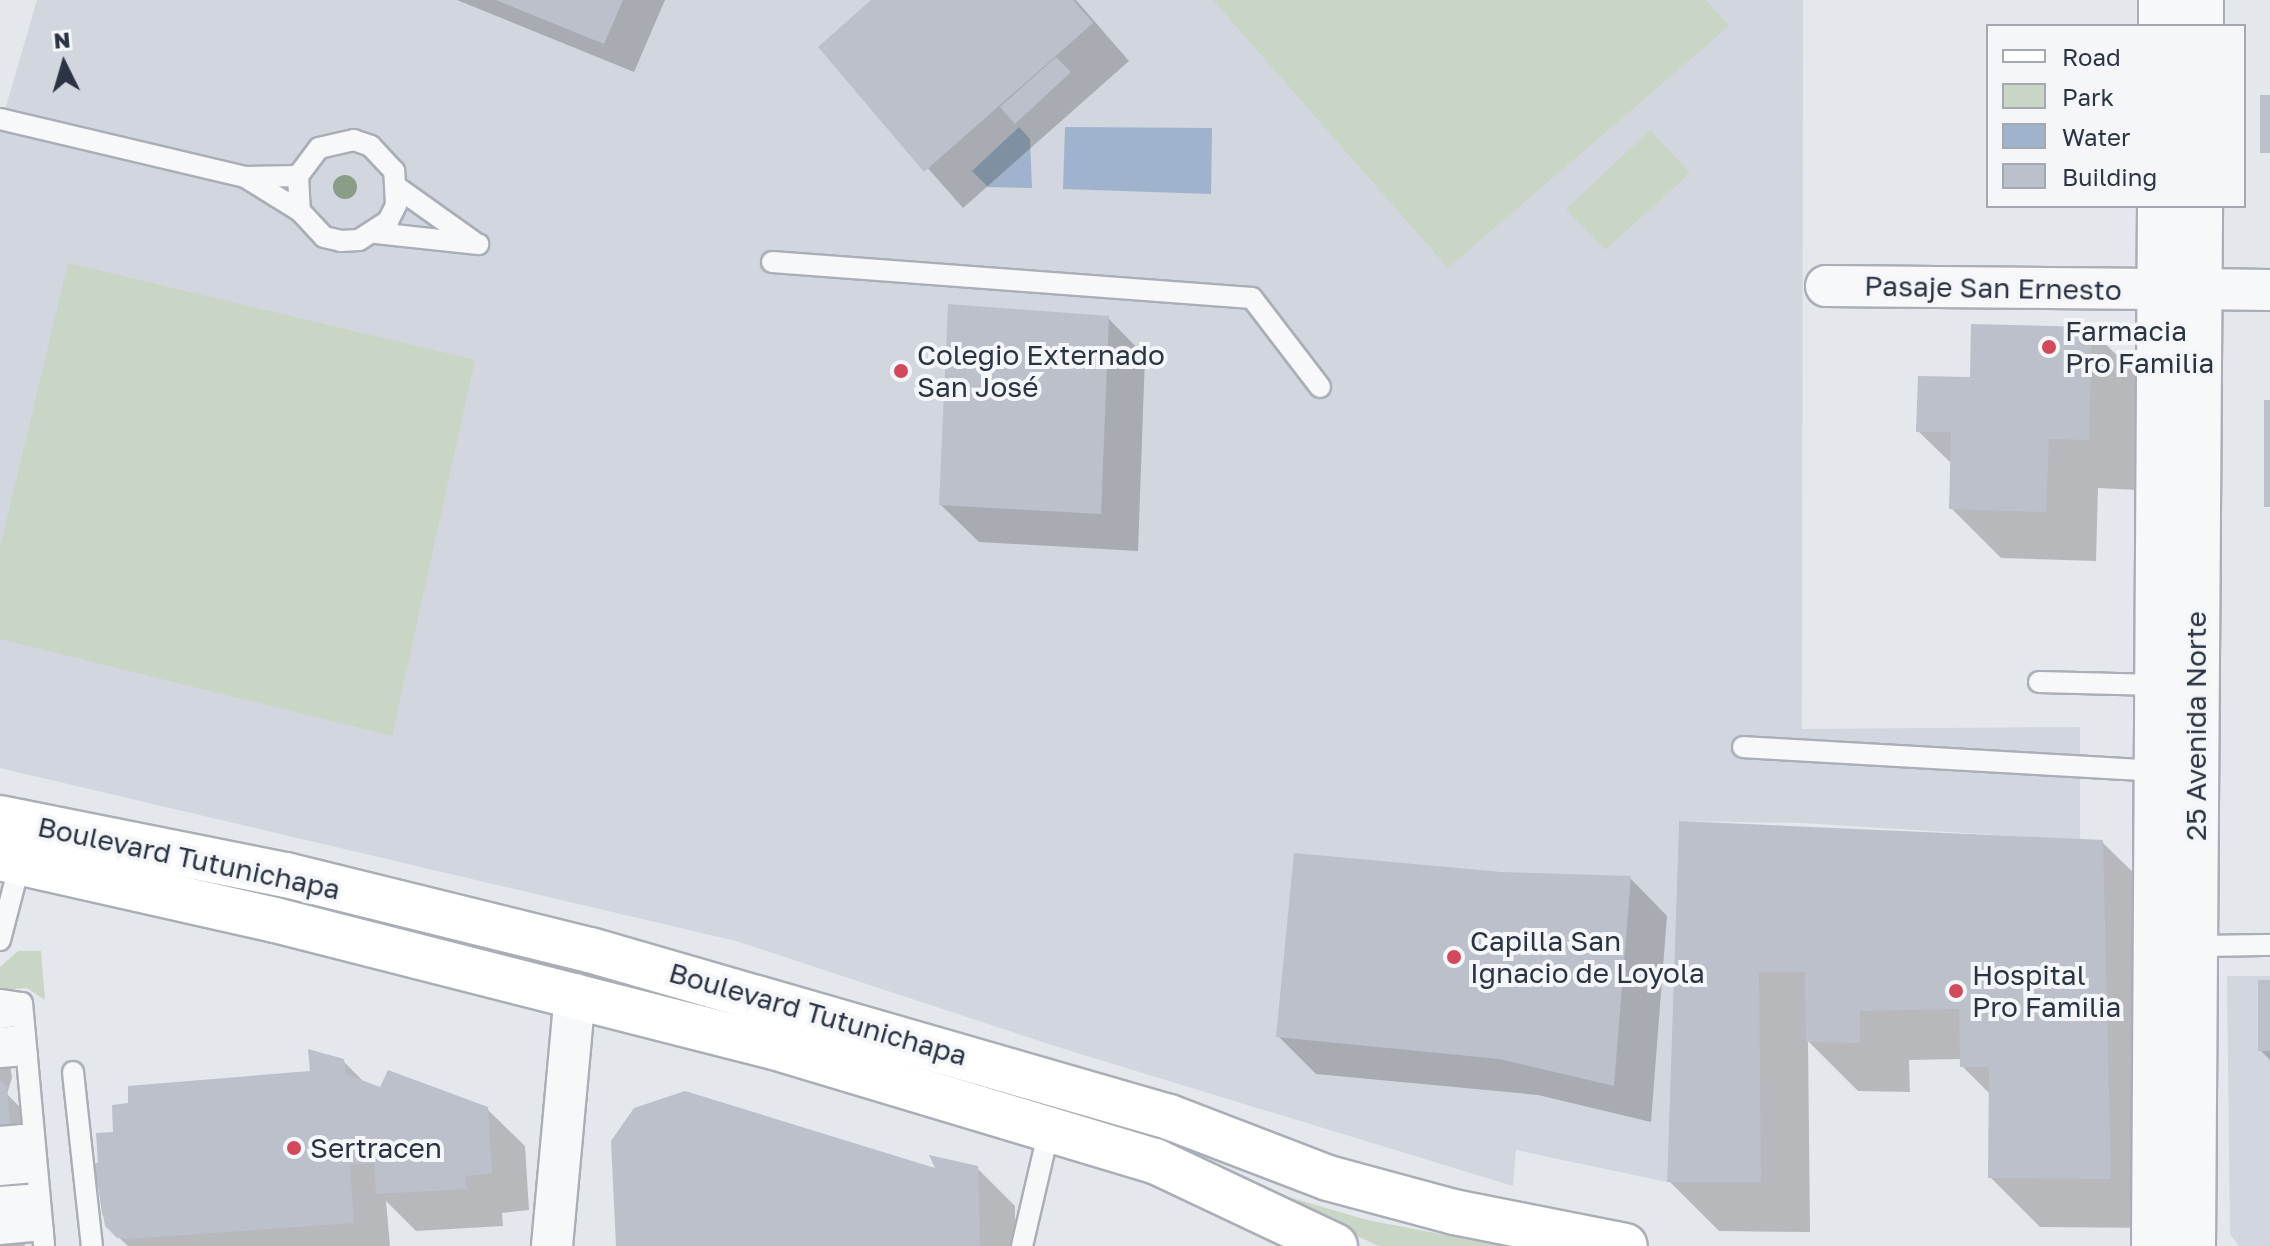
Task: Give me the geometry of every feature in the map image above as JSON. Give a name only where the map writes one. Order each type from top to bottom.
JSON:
[{"type":"main road","name":"Boulevard Tutunichapa","points":[[0,818],[286,875],[590,950],[1169,1117],[1328,1178],[1454,1212],[1554,1228],[1625,1246]]},
{"type":"main road","name":"Boulevard Tutunichapa","points":[[10,860],[575,994],[1049,1130],[1155,1161],[1335,1246]]},
{"type":"street","points":[[2161,0],[2161,24]]},
{"type":"street","points":[[2201,0],[2201,24]]},
{"type":"street","name":"25 Avenida Norte","points":[[2160,208],[2179,289],[2195,946],[2193,1246]]},
{"type":"street","name":"25 Avenida Norte","points":[[2154,1246],[2157,685],[2179,289],[2199,208]]},
{"type":"street","name":"Pasaje San Ernesto","points":[[1826,286],[2270,290]]},
{"type":"street","points":[[552,1246],[575,994]]},
{"type":"lane","points":[[0,119],[245,177],[298,176]]},
{"type":"lane","points":[[300,211],[298,176],[319,148],[354,140],[384,156],[398,188],[396,205],[376,233]]},
{"type":"lane","points":[[245,177],[300,211],[324,237],[359,240],[376,233],[478,244],[398,188]]},
{"type":"lane","points":[[772,262],[1252,298],[1320,387]]},
{"type":"lane","points":[[2039,682],[2157,685]]},
{"type":"lane","points":[[1743,747],[2157,771]]},
{"type":"lane","points":[[0,940],[10,860]]},
{"type":"lane","points":[[2195,946],[2270,945]]},
{"type":"lane","points":[[0,1000],[22,1003],[42,1221]]},
{"type":"lane","points":[[0,1018],[25,1035]]},
{"type":"lane","points":[[0,1038],[25,1035]]},
{"type":"lane","points":[[0,1057],[25,1035]]},
{"type":"lane","points":[[73,1072],[92,1246]]},
{"type":"lane","points":[[1022,1246],[1049,1130]]},
{"type":"lane","points":[[0,1137],[35,1153]]},
{"type":"lane","points":[[0,1156],[35,1153]]},
{"type":"lane","points":[[0,1175],[35,1153]]},
{"type":"lane","points":[[0,1197],[42,1221]]},
{"type":"lane","points":[[0,1215],[42,1221]]},
{"type":"lane","points":[[0,1234],[42,1221]]},
{"type":"shaded area","name":"Colegio Externado San José","points":[[37,0],[1803,0],[1802,729],[2080,727],[2080,840],[1802,823],[1679,821],[1667,1182],[1516,1150],[1513,1186],[1064,1049],[736,941],[0,768],[0,127]]},
{"type":"shaded area","points":[[2227,976],[2270,976],[2270,1246],[2239,1246],[2230,1234]]},
{"type":"green space","points":[[1213,0],[1706,0],[1729,26],[1448,268]]},
{"type":"green space","points":[[1650,130],[1690,173],[1605,250],[1566,209]]},
{"type":"green space","points":[[68,263],[475,360],[392,736],[0,639],[0,548]]},
{"type":"green space","points":[[18,951],[41,951],[45,1000],[27,988],[0,990],[0,967]]},
{"type":"green space","points":[[1238,1182],[1367,1220],[1504,1246],[1379,1246]]},
{"type":"water","points":[[1019,127],[1030,139],[1032,188],[988,187],[972,171]]},
{"type":"water","points":[[1065,127],[1212,128],[1211,194],[1063,189]]},
{"type":"building","points":[[496,0],[623,0],[604,44]]},
{"type":"building","points":[[871,0],[1073,0],[1093,23],[924,172],[818,47]]},
{"type":"building","points":[[1056,57],[1071,72],[1015,124],[1000,107]]},
{"type":"building","points":[[2260,95],[2270,95],[2270,153],[2260,153]]},
{"type":"building","points":[[948,304],[1109,316],[1101,514],[939,505]]},
{"type":"building","points":[[1971,324],[2092,327],[2089,440],[2049,439],[2046,512],[1949,509],[1951,432],[1916,432],[1918,376],[1970,377]]},
{"type":"building","points":[[2264,400],[2270,400],[2270,507],[2264,507]]},
{"type":"building","name":"Hospital Pro Familia","points":[[1679,821],[2103,840],[2111,1179],[1988,1178],[1989,1067],[1960,1067],[1959,1009],[1860,1011],[1860,1043],[1806,1042],[1805,972],[1759,972],[1761,1182],[1667,1182]]},
{"type":"building","name":"Capilla San Ignacio de Loyola","points":[[1294,853],[1501,872],[1631,876],[1614,1086],[1499,1059],[1276,1037]]},
{"type":"building","points":[[2258,980],[2270,980],[2270,1051],[2258,1051]]},
{"type":"building","name":"Sertracen","points":[[308,1049],[344,1059],[346,1074],[380,1087],[388,1070],[488,1107],[492,1173],[465,1176],[467,1189],[376,1194],[374,1163],[350,1165],[354,1223],[127,1239],[117,1238],[105,1226],[94,1164],[98,1163],[96,1133],[113,1132],[112,1105],[128,1103],[128,1086],[310,1071]]},
{"type":"building","points":[[0,1080],[7,1087],[10,1125],[4,1125],[15,1186],[0,1240]]},
{"type":"building","points":[[685,1091],[935,1168],[929,1155],[978,1166],[980,1246],[616,1246],[611,1141],[634,1108]]},
{"type":"place","name":"Farmacia Pro Familia","points":[[2049,347]]},
{"type":"place","name":"Colegio Externado San José","points":[[901,371]]},
{"type":"place","name":"Capilla San Ignacio de Loyola","points":[[1454,957]]},
{"type":"place","name":"Hospital Pro Familia","points":[[1956,991]]},
{"type":"place","name":"Sertracen","points":[[294,1148]]}]
